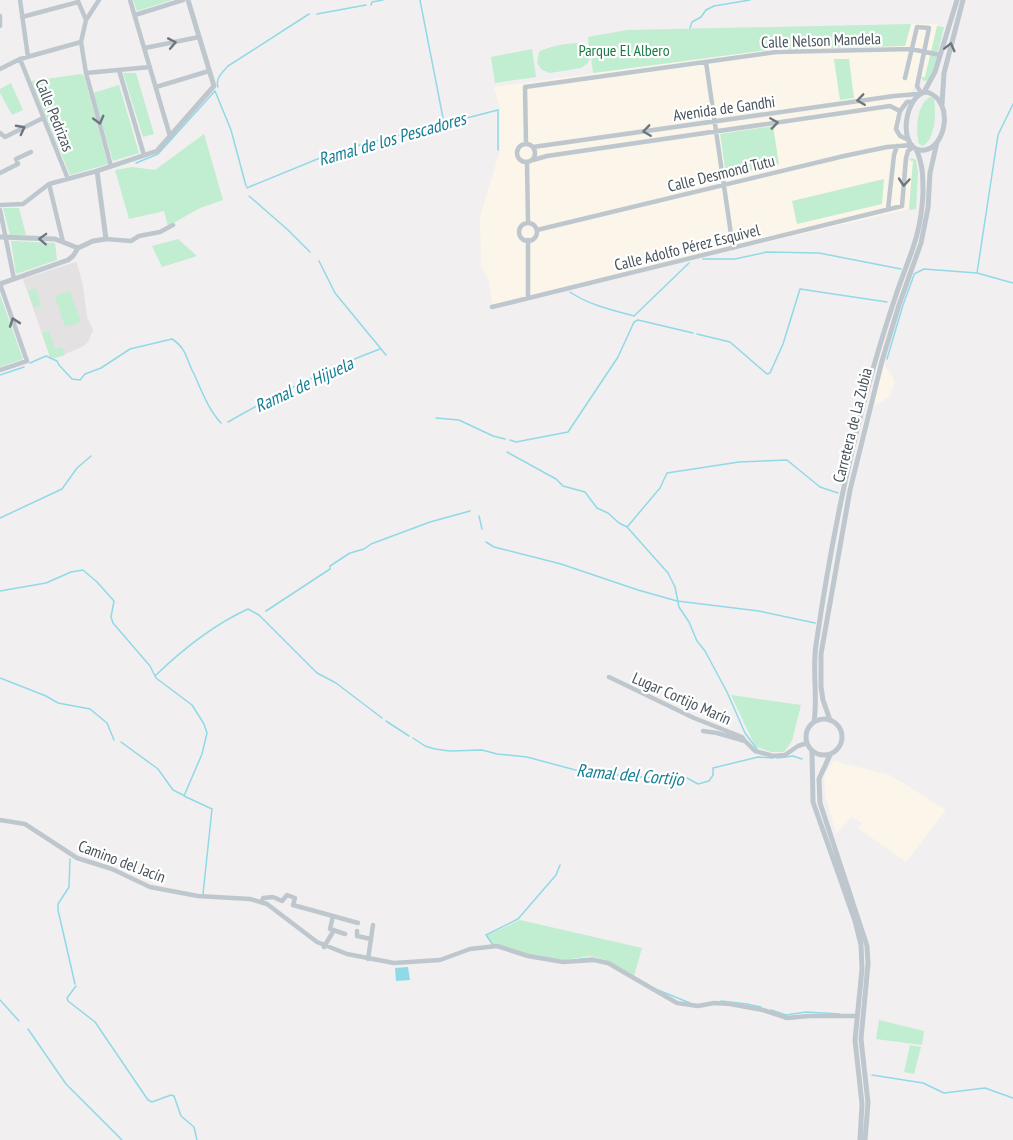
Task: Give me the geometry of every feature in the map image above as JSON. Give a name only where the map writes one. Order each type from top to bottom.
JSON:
[{"type":"street","points":[[20,0],[28,57]]},
{"type":"street","points":[[99,0],[87,20],[81,42],[86,73],[111,166]]},
{"type":"street","points":[[130,0],[170,136]]},
{"type":"street","points":[[135,15],[183,0]]},
{"type":"street","points":[[0,205],[23,204],[49,184],[156,151],[170,136],[214,86],[188,0]]},
{"type":"street","points":[[912,145],[906,134],[907,118],[913,102],[932,80],[957,0]]},
{"type":"street","points":[[913,102],[907,102],[900,111],[896,129],[900,136],[912,145],[927,150],[938,142],[944,126],[942,104],[944,73],[963,0]]},
{"type":"street","points":[[22,17],[77,1],[87,20]]},
{"type":"street","points":[[0,16],[0,26]]},
{"type":"street","points":[[905,78],[917,27],[929,27],[917,86],[921,93],[936,96],[942,104]]},
{"type":"street","points":[[145,48],[199,38]]},
{"type":"street","points":[[0,69],[20,59],[81,42]]},
{"type":"street","name":"Calle Nelson Mandela","points":[[526,144],[525,87],[776,52],[911,49],[940,55]]},
{"type":"street","name":"Calle Pedrizas","points":[[20,59],[68,179]]},
{"type":"street","points":[[706,62],[733,248]]},
{"type":"street","points":[[86,73],[150,67]]},
{"type":"street","points":[[119,70],[144,155]]},
{"type":"street","points":[[156,87],[209,70]]},
{"type":"street","name":"Avenida de Gandhi","points":[[533,147],[921,93]]},
{"type":"street","name":"Avenida de Gandhi","points":[[532,160],[890,106],[900,111]]},
{"type":"street","points":[[0,133],[5,137],[43,118]]},
{"type":"street","name":"Carretera de La Zubia","points":[[830,720],[821,687],[821,654],[850,490],[885,350],[921,243],[928,208],[930,173],[938,142]]},
{"type":"street","points":[[526,144],[533,147],[536,152],[532,160],[527,163],[521,161],[517,153],[520,146],[526,144]]},
{"type":"street","points":[[897,146],[888,209],[902,206],[906,158],[912,145]]},
{"type":"street","name":"Calle Desmond Tutu","points":[[537,230],[887,147],[912,145]]},
{"type":"street","name":"Carretera de La Zubia","points":[[814,722],[815,646],[844,485],[862,410],[889,316],[918,236],[922,213],[923,175],[921,162],[912,145]]},
{"type":"street","points":[[0,173],[18,164],[16,159],[31,152]]},
{"type":"street","points":[[527,163],[528,223]]},
{"type":"street","points":[[97,171],[106,239]]},
{"type":"street","points":[[49,184],[63,242]]},
{"type":"street","name":"Calle Adolfo Pérez Esquivel","points":[[492,307],[888,209]]},
{"type":"street","points":[[0,210],[3,238],[14,279]]},
{"type":"street","points":[[528,223],[534,225],[537,230],[534,238],[528,240],[522,238],[520,232],[522,226],[528,223]]},
{"type":"street","points":[[0,370],[27,361],[0,284],[68,260],[78,248],[93,241],[106,239],[131,242],[139,236],[160,232],[173,225]]},
{"type":"street","points":[[3,238],[55,239],[78,248]]},
{"type":"street","points":[[528,240],[528,298]]},
{"type":"street","name":"Lugar Cortijo Marín","points":[[609,677],[694,718],[742,737],[755,751],[773,756],[786,755],[798,746],[807,743]]},
{"type":"street","points":[[860,1140],[862,1104],[856,1052],[862,969],[861,945],[855,921],[813,802],[812,752],[807,743],[807,732],[814,722],[823,719],[830,720],[839,727],[843,738],[839,748],[830,755],[819,779],[820,803],[867,946],[868,964],[861,1039],[868,1103],[865,1140]]},
{"type":"street","name":"Lugar Cortijo Marín","points":[[703,731],[745,741]]},
{"type":"street","points":[[812,752],[822,756],[830,755]]},
{"type":"street","name":"Camino del Jacín","points":[[0,820],[25,824],[77,858],[112,869],[150,887],[208,897],[262,902]]},
{"type":"street","points":[[358,922],[293,904],[295,897],[287,895],[282,901],[270,897],[263,898],[262,902],[275,908],[324,947],[387,963],[440,960],[470,949],[497,946],[528,956],[563,962],[603,961],[677,1003],[688,1006],[730,1004],[787,1018],[857,1016]]},
{"type":"street","points":[[333,916],[330,927],[345,934]]},
{"type":"street","points":[[368,959],[373,926]]},
{"type":"street","points":[[324,947],[334,930]]},
{"type":"street","points":[[357,931],[357,936],[371,939]]},
{"type":"shaded area","points":[[911,24],[938,24],[925,77],[921,77],[897,112],[894,133],[910,146],[908,160],[913,161],[909,209],[493,306],[488,278],[481,267],[480,216],[500,150],[500,110],[494,87],[776,49],[905,46]]},
{"type":"shaded area","points":[[75,262],[83,286],[87,317],[93,330],[88,342],[82,347],[55,358],[50,357],[23,279]]},
{"type":"shaded area","points":[[884,364],[895,381],[890,396],[872,408]]},
{"type":"shaded area","points":[[834,761],[890,775],[946,810],[906,862],[858,828],[862,823],[852,817],[836,833],[826,798],[824,781],[826,772]]},
{"type":"green space","points":[[133,0],[172,0],[137,11]]},
{"type":"green space","name":"Parque El Albero","points":[[911,24],[905,46],[776,49],[593,73],[591,57],[588,63],[581,68],[550,73],[542,70],[537,63],[539,52],[547,48],[578,43],[589,51],[588,37],[627,30]]},
{"type":"green space","points":[[937,26],[944,27],[933,72],[929,80],[924,81],[921,77],[925,77]]},
{"type":"green space","points":[[532,49],[536,77],[495,83],[491,57]]},
{"type":"green space","points":[[834,59],[849,59],[854,98],[840,100]]},
{"type":"green space","points":[[123,73],[136,73],[154,134],[143,137]]},
{"type":"green space","points":[[81,74],[84,76],[108,164],[70,175],[31,81]]},
{"type":"green space","points":[[11,83],[23,110],[12,115],[0,93],[0,89]]},
{"type":"green space","points":[[119,85],[139,153],[113,161],[93,93]]},
{"type":"green space","points":[[930,97],[934,99],[934,125],[930,137],[923,146],[919,144],[918,118],[922,105]]},
{"type":"green space","points":[[773,126],[779,164],[726,176],[720,134]]},
{"type":"green space","points":[[204,134],[223,200],[200,208],[168,226],[164,211],[129,219],[115,170],[132,167],[155,170]]},
{"type":"green space","points":[[912,158],[916,160],[918,172],[916,209],[909,210],[913,161],[909,160]]},
{"type":"green space","points":[[884,179],[882,204],[797,224],[792,201]]},
{"type":"green space","points":[[3,208],[19,208],[26,235],[10,235]]},
{"type":"green space","points":[[178,239],[197,256],[162,267],[152,246]]},
{"type":"green space","points":[[11,241],[55,243],[57,260],[16,274]]},
{"type":"green space","points":[[36,288],[41,306],[34,308],[28,291]]},
{"type":"green space","points":[[70,291],[81,322],[65,327],[55,296]]},
{"type":"green space","points":[[0,295],[23,359],[0,367]]},
{"type":"green space","points":[[49,331],[55,349],[62,347],[65,355],[50,357],[42,333]]},
{"type":"green space","points":[[731,695],[801,705],[792,741],[784,752],[771,752],[755,746]]},
{"type":"green space","points":[[520,920],[642,948],[634,976],[606,960],[590,956],[565,960],[528,955],[493,945],[486,936]]},
{"type":"green space","points":[[879,1020],[924,1031],[922,1045],[876,1039]]},
{"type":"green space","points":[[910,1045],[921,1047],[914,1074],[904,1072]]},
{"type":"water","points":[[408,967],[410,980],[396,981],[395,968]]},
{"type":"waterway","points":[[371,5],[372,2],[383,0]]},
{"type":"waterway","points":[[420,0],[444,123]]},
{"type":"waterway","points":[[690,28],[692,22],[714,6],[750,0]]},
{"type":"waterway","points":[[317,14],[366,5]]},
{"type":"waterway","points":[[218,87],[219,78],[228,66],[309,14]]},
{"type":"waterway","points":[[136,163],[158,154],[215,91],[231,130],[246,186]]},
{"type":"waterway","points":[[977,273],[998,135],[1013,104]]},
{"type":"waterway","name":"Ramal de los Pescadores","points":[[249,187],[337,151],[498,110],[498,150]]},
{"type":"waterway","points":[[249,196],[310,252]]},
{"type":"waterway","points":[[703,259],[735,259],[767,252],[819,253],[901,269]]},
{"type":"waterway","points":[[319,261],[335,293],[386,355]]},
{"type":"waterway","points":[[570,292],[593,304],[634,316],[689,263]]},
{"type":"waterway","points":[[914,274],[924,269],[977,273],[1013,283]]},
{"type":"waterway","points":[[887,359],[914,275]]},
{"type":"waterway","points":[[697,334],[730,342],[767,374],[770,373],[783,344],[800,289],[887,302]]},
{"type":"waterway","points":[[510,440],[516,442],[568,432],[618,357],[634,322],[638,320],[693,333]]},
{"type":"waterway","points":[[30,363],[46,356],[57,361],[72,379],[80,380],[85,374],[101,368],[130,349],[172,339],[182,349],[208,404],[221,423]]},
{"type":"waterway","name":"Ramal de Hijuela","points":[[228,422],[302,382],[380,349]]},
{"type":"waterway","points":[[0,375],[24,367]]},
{"type":"waterway","points":[[436,418],[459,420],[493,436],[505,439]]},
{"type":"waterway","points":[[507,452],[556,479],[563,486],[585,492],[597,508],[627,527],[668,573],[675,587],[679,607],[727,692],[745,733],[757,749]]},
{"type":"waterway","points":[[0,518],[62,489],[77,468],[91,456]]},
{"type":"waterway","points":[[628,526],[660,488],[667,473],[739,462],[787,460],[820,487],[838,493]]},
{"type":"waterway","points":[[266,611],[330,569],[330,566],[350,553],[430,522],[470,511]]},
{"type":"waterway","points":[[479,516],[482,529]]},
{"type":"waterway","points":[[486,542],[494,547],[561,564],[677,601],[759,611],[815,623]]},
{"type":"waterway","points":[[0,591],[46,583],[71,572],[83,570],[114,601],[111,617],[113,623],[150,666],[156,678],[192,705],[207,733],[202,754],[184,796],[212,809],[203,894]]},
{"type":"waterway","points":[[156,675],[199,638],[248,609],[259,615],[317,673],[336,683],[382,718]]},
{"type":"waterway","points":[[0,678],[58,703],[90,709],[107,723],[114,740]]},
{"type":"waterway","points":[[386,721],[409,736]]},
{"type":"waterway","name":"Ramal del Cortijo","points":[[413,738],[435,749],[482,750],[527,757],[594,775],[687,778],[698,784],[709,781],[713,775],[713,768],[758,757],[773,758]]},
{"type":"waterway","points":[[121,742],[158,769],[173,790],[183,795]]},
{"type":"waterway","name":"Ramal del Cortijo","points":[[777,758],[793,756],[802,759]]},
{"type":"waterway","points":[[70,859],[69,887],[58,904],[58,910],[75,984]]},
{"type":"waterway","points":[[493,945],[486,935],[518,919],[556,875],[560,865]]},
{"type":"waterway","points":[[580,959],[593,958]]},
{"type":"waterway","points":[[76,986],[67,998],[68,1001],[95,1022],[148,1100],[152,1102],[174,1096],[181,1116],[194,1127],[197,1140]]},
{"type":"waterway","points":[[658,990],[690,1003]]},
{"type":"waterway","points":[[0,1000],[19,1021]]},
{"type":"waterway","points":[[721,1001],[761,1007]]},
{"type":"waterway","points":[[771,1010],[786,1015],[806,1012],[840,1014]]},
{"type":"waterway","points":[[28,1029],[66,1084],[122,1140]]},
{"type":"waterway","points":[[872,1075],[923,1083],[944,1093],[985,1088],[1013,1098]]}]
